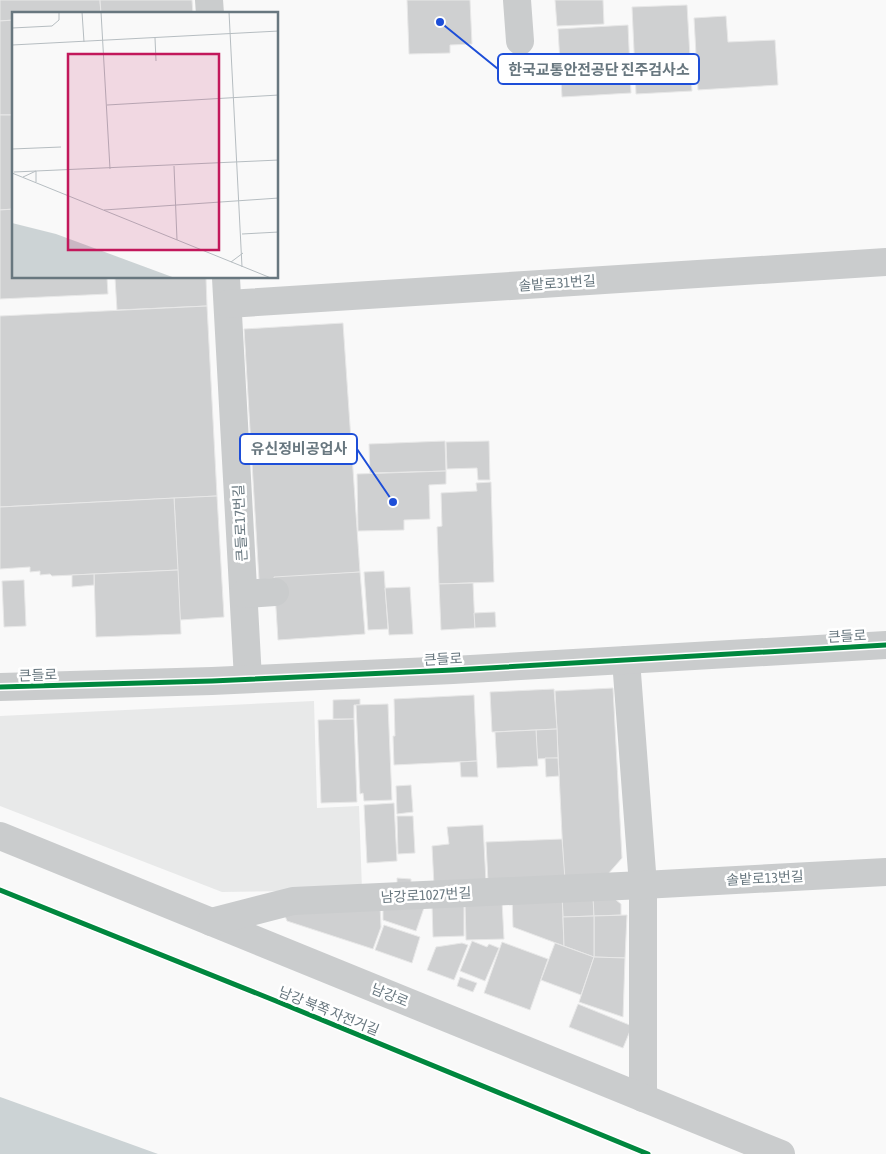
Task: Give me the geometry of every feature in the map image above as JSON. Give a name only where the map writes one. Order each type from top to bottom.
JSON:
[{"type":"street","points":[[517,0],[520,41]]},
{"type":"street","name":"솔밭로31번길","points":[[228,304],[886,262]]},
{"type":"street","name":"큰들로17번길","points":[[226,279],[237,587],[248,679]]},
{"type":"street","points":[[237,587],[275,592]]},
{"type":"street","name":"큰들로","points":[[0,687],[248,679],[886,645]]},
{"type":"street","points":[[626,660],[643,885],[644,1098]]},
{"type":"street","name":"남강로","points":[[0,836],[781,1154]]},
{"type":"street","name":"솔밭로13번길","points":[[643,885],[886,872]]},
{"type":"street","name":"남강로1027번길","points":[[211,922],[293,902],[643,885]]},
{"type":"shaded area","points":[[314,701],[317,808],[359,806],[362,890],[222,892],[0,806],[0,716]]},
{"type":"shaded area","points":[[0,1097],[3,1098],[158,1154],[0,1154]]},
{"type":"building","points":[[0,0],[100,0],[101,12],[12,12],[12,20],[0,21]]},
{"type":"building","points":[[100,0],[192,0],[193,12],[101,12]]},
{"type":"building","points":[[407,0],[470,0],[472,44],[450,45],[450,53],[409,54]]},
{"type":"building","points":[[555,0],[603,0],[604,24],[557,26]]},
{"type":"building","points":[[687,5],[692,91],[636,94],[632,7]]},
{"type":"building","points":[[726,16],[728,42],[775,40],[778,85],[698,90],[694,18]]},
{"type":"building","points":[[12,20],[12,115],[0,115],[0,21]]},
{"type":"building","points":[[628,25],[631,93],[562,97],[558,29]]},
{"type":"building","points":[[0,115],[12,115],[12,209],[0,210]]},
{"type":"building","points":[[12,209],[12,279],[107,279],[108,294],[0,299],[0,210]]},
{"type":"building","points":[[115,279],[206,279],[207,306],[117,310]]},
{"type":"building","points":[[207,306],[217,496],[0,507],[0,316]]},
{"type":"building","points":[[343,323],[360,572],[259,580],[244,329]]},
{"type":"building","points":[[445,441],[446,471],[370,473],[369,444]]},
{"type":"building","points":[[489,441],[490,480],[478,480],[477,468],[447,469],[446,442]]},
{"type":"building","points":[[446,471],[446,484],[429,485],[430,519],[404,520],[404,530],[358,531],[357,474]]},
{"type":"building","points":[[491,482],[494,582],[439,584],[437,527],[442,526],[441,493],[477,491],[476,483]]},
{"type":"building","points":[[217,496],[224,617],[180,620],[174,498]]},
{"type":"building","points":[[174,498],[178,570],[52,576],[50,574],[40,575],[40,571],[30,572],[30,567],[0,569],[0,507]]},
{"type":"building","points":[[178,570],[181,634],[96,637],[94,574]]},
{"type":"building","points":[[384,571],[388,629],[368,630],[364,572]]},
{"type":"building","points":[[360,572],[365,634],[278,640],[274,577]]},
{"type":"building","points":[[94,574],[94,585],[72,587],[72,575]]},
{"type":"building","points":[[24,580],[26,626],[4,627],[2,581]]},
{"type":"building","points":[[473,583],[475,628],[441,630],[439,584]]},
{"type":"building","points":[[410,587],[413,634],[389,635],[385,588]]},
{"type":"building","points":[[495,612],[496,627],[475,628],[474,613]]},
{"type":"building","points":[[613,688],[622,858],[608,874],[564,876],[555,691]]},
{"type":"building","points":[[554,689],[557,729],[492,732],[490,692]]},
{"type":"building","points":[[474,695],[477,761],[394,765],[394,699]]},
{"type":"building","points":[[360,699],[360,705],[354,705],[354,719],[333,719],[333,700]]},
{"type":"building","points":[[388,704],[392,800],[364,801],[363,793],[360,794],[356,705]]},
{"type":"building","points":[[354,719],[357,802],[321,803],[318,720]]},
{"type":"building","points":[[557,729],[558,758],[537,759],[536,730]]},
{"type":"building","points":[[536,730],[538,766],[497,768],[495,732]]},
{"type":"building","points":[[545,758],[558,758],[559,776],[546,777]]},
{"type":"building","points":[[477,761],[478,777],[461,777],[460,762]]},
{"type":"building","points":[[411,785],[413,812],[397,814],[396,786]]},
{"type":"building","points":[[394,803],[397,861],[367,863],[364,805]]},
{"type":"building","points":[[397,816],[413,816],[415,853],[398,854]]},
{"type":"building","points":[[483,825],[486,882],[434,885],[432,846],[449,844],[447,827]]},
{"type":"building","points":[[562,839],[565,879],[488,882],[486,842]]},
{"type":"building","points":[[397,878],[411,879],[411,889],[397,888]]},
{"type":"building","points":[[593,893],[594,916],[563,917],[562,894]]},
{"type":"building","points":[[562,894],[564,946],[513,927],[512,895]]},
{"type":"building","points":[[611,896],[621,904],[621,915],[594,916],[593,897]]},
{"type":"building","points":[[502,901],[504,939],[466,940],[465,903]]},
{"type":"building","points":[[464,904],[464,936],[433,937],[432,905]]},
{"type":"building","points":[[425,905],[416,931],[383,920],[383,908]]},
{"type":"building","points":[[380,906],[381,927],[373,949],[287,921],[285,916],[291,909]]},
{"type":"building","points":[[627,915],[625,958],[594,957],[594,916]]},
{"type":"building","points":[[594,916],[594,957],[564,946],[563,917]]},
{"type":"building","points":[[384,925],[420,937],[412,963],[375,950]]},
{"type":"building","points":[[472,941],[487,947],[489,944],[499,948],[485,981],[460,971]]},
{"type":"building","points":[[502,942],[548,959],[530,1010],[484,993]]},
{"type":"building","points":[[462,943],[468,945],[454,980],[427,970],[436,947]]},
{"type":"building","points":[[555,943],[594,957],[581,995],[541,980]]},
{"type":"building","points":[[594,957],[625,958],[623,1017],[579,1002]]},
{"type":"building","points":[[460,977],[477,983],[473,992],[457,986]]},
{"type":"building","points":[[578,1004],[632,1026],[623,1048],[569,1027]]},
{"type":"cycle path","points":[[0,687],[212,681],[453,670],[886,645]]},
{"type":"cycle path","name":"남강 북쪽 자전거길","points":[[0,890],[648,1154]]},
{"type":"place","name":"한국교통안전공단 진주검사소","points":[[440,22]]},
{"type":"place","name":"유신정비공업사","points":[[393,502]]}]
